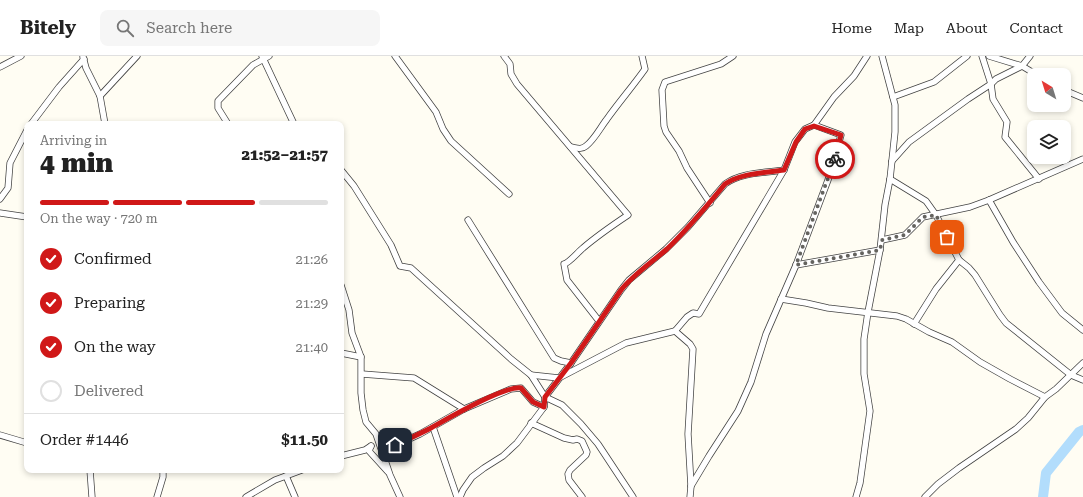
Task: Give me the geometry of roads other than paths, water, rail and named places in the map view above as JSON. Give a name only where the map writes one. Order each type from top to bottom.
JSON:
[{"type":"street","points":[[0,68],[21,56]]},
{"type":"street","points":[[100,96],[137,56]]},
{"type":"street","points":[[226,121],[218,108],[218,101],[253,65],[262,58],[269,56]]},
{"type":"street","points":[[395,56],[436,112],[446,135],[509,194]]},
{"type":"street","points":[[504,56],[510,64],[511,74],[517,84],[628,214],[584,247],[573,256],[568,263],[564,264],[567,280],[598,321]]},
{"type":"street","points":[[571,148],[580,149],[585,147],[595,137],[645,69],[642,56]]},
{"type":"street","points":[[710,203],[666,132],[664,126],[662,90],[665,82],[721,64],[733,56]]},
{"type":"street","points":[[532,375],[559,378],[626,343],[675,331],[687,317],[693,313],[699,314],[784,170],[796,142],[805,129],[814,126],[834,98],[854,76],[867,56]]},
{"type":"street","points":[[856,497],[860,483],[870,411],[870,403],[864,374],[864,339],[882,240],[885,205],[892,161],[895,119],[893,97],[882,56]]},
{"type":"street","points":[[893,97],[934,82],[967,56]]},
{"type":"street","points":[[982,56],[991,84],[993,99],[1007,122],[1005,137],[1039,179]]},
{"type":"street","points":[[989,56],[1027,69]]},
{"type":"street","points":[[892,161],[909,142],[996,79],[1022,66],[1029,56]]},
{"type":"street","points":[[84,58],[86,68],[100,96],[104,121]]},
{"type":"street","points":[[33,121],[40,110],[84,58]]},
{"type":"street","points":[[262,58],[293,121]]},
{"type":"street","points":[[1071,93],[1083,98]]},
{"type":"street","points":[[691,486],[738,411],[751,382],[766,334],[796,265],[828,180],[841,135],[814,126]]},
{"type":"street","points":[[0,199],[8,188],[10,163],[24,136]]},
{"type":"street","points":[[882,240],[905,235],[923,217],[970,207],[1039,179],[1083,159]]},
{"type":"street","points":[[460,497],[472,477],[509,452],[517,444],[544,407],[545,397],[571,363],[598,321],[629,280],[666,250],[710,203],[725,184],[740,177],[784,170]]},
{"type":"street","points":[[344,174],[354,186],[391,245],[400,266],[411,268],[511,359],[532,375],[545,397],[562,405],[598,444],[633,497]]},
{"type":"street","points":[[890,179],[926,201],[936,215],[958,260],[969,268],[975,275],[1006,323],[1071,375],[1083,380]]},
{"type":"street","points":[[989,200],[1017,249],[1044,289],[1062,313],[1083,330]]},
{"type":"street","points":[[0,213],[24,217]]},
{"type":"street","points":[[468,220],[554,358],[571,363]]},
{"type":"street","points":[[796,265],[880,250]]},
{"type":"street","points":[[914,324],[936,289],[958,260]]},
{"type":"street","points":[[344,294],[349,310],[352,333],[361,358],[362,404],[366,422],[376,434],[390,475],[400,497]]},
{"type":"street","points":[[781,299],[828,308],[897,316],[952,342],[980,362],[1045,397]]},
{"type":"street","points":[[675,331],[690,344],[693,349],[688,434],[691,486],[690,497]]},
{"type":"street","points":[[344,354],[361,358]]},
{"type":"street","points":[[925,497],[938,484],[1016,429],[1028,418],[1045,397],[1056,389],[1083,363]]},
{"type":"street","points":[[362,374],[414,378],[464,409]]},
{"type":"street","points":[[383,451],[433,427],[464,409],[518,387],[523,390],[533,402],[544,407]]},
{"type":"street","points":[[531,423],[564,438],[582,441],[587,452],[586,455],[570,470],[568,474],[569,480],[582,497]]},
{"type":"street","points":[[433,427],[457,497]]},
{"type":"street","points":[[0,435],[24,442]]},
{"type":"street","points":[[344,455],[365,450],[371,446],[369,451],[390,475]]},
{"type":"street","points":[[90,473],[92,497]]},
{"type":"street","points":[[157,497],[163,478],[163,473]]},
{"type":"street","points":[[247,497],[275,480],[294,473]]},
{"type":"street","points":[[286,476],[294,497]]},
{"type":"waterway","points":[[1043,497],[1046,473],[1079,432],[1083,430]]}]
